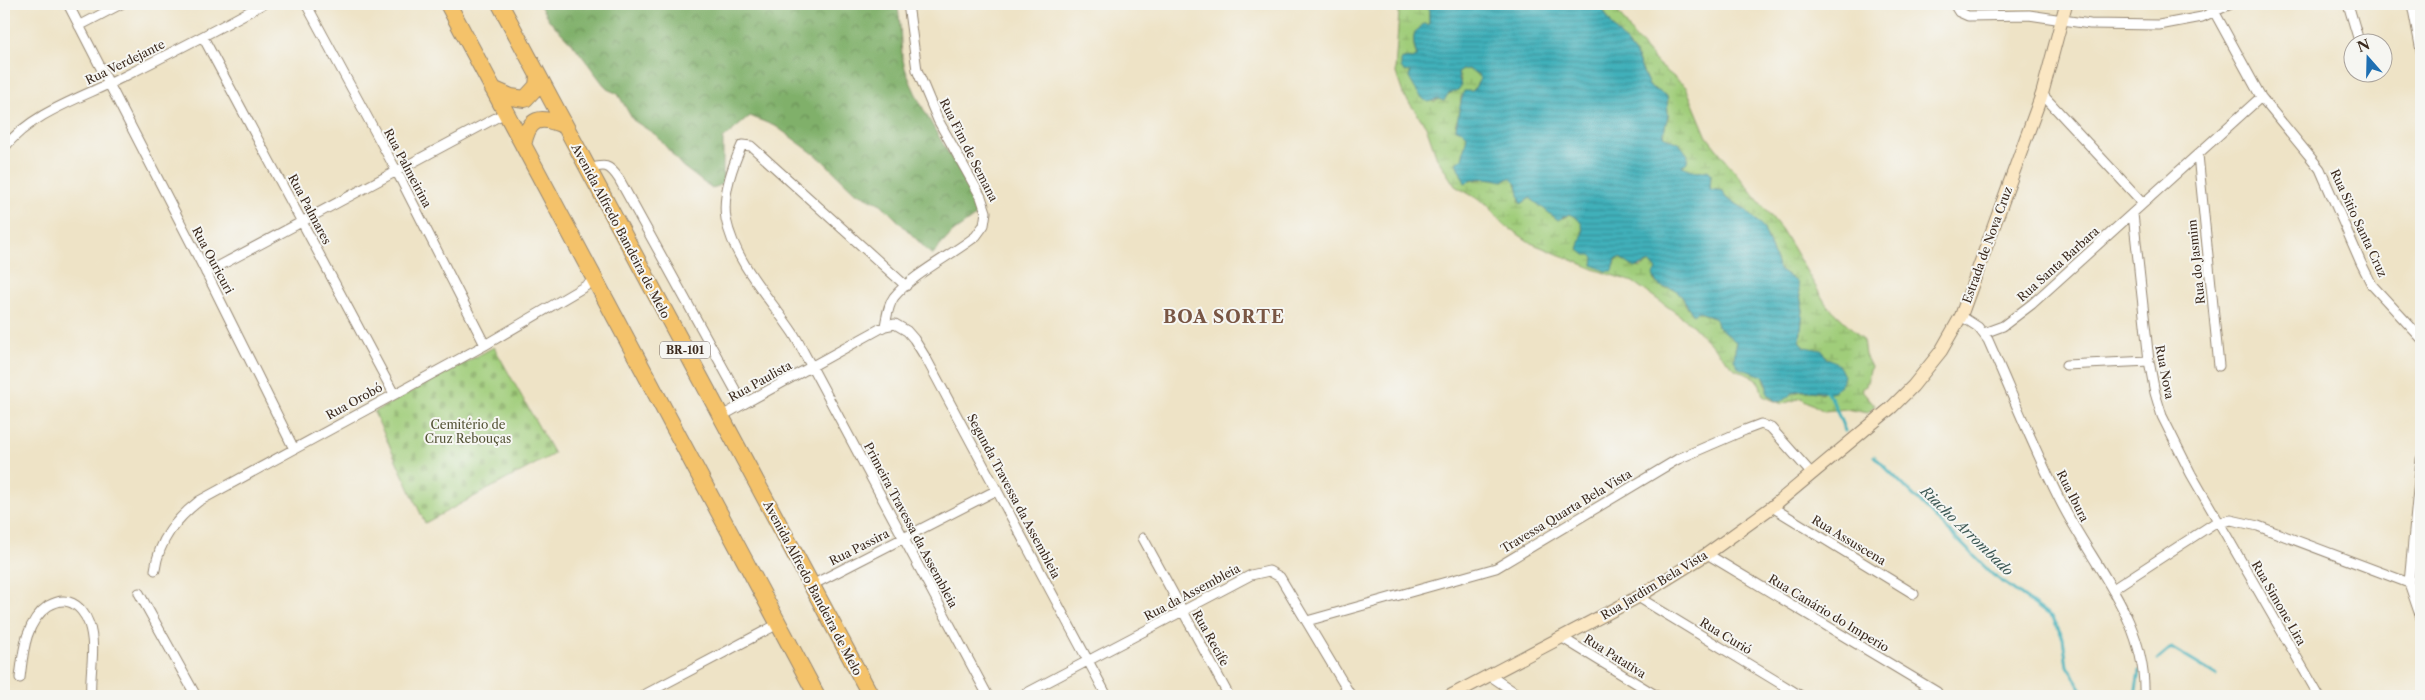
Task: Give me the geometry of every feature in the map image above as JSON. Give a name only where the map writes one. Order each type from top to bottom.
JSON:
[{"type":"highway","points":[[448,4],[594,281],[817,696]]},
{"type":"highway","name":"Avenida Alfredo Bandeira de Melo","points":[[500,4],[871,696]]},
{"type":"highway","points":[[493,89],[511,97],[525,99],[537,86],[538,76]]},
{"type":"highway","points":[[523,146],[532,124],[537,120],[547,119],[565,126]]},
{"type":"main road","name":"Estrada de Nova Cruz","points":[[1843,449],[1892,407],[1913,386],[1941,351],[1961,316],[2042,94],[2066,4]]},
{"type":"main road","name":"Rua Jardim Bela Vista","points":[[1450,696],[1638,598],[1707,554],[1772,507],[1843,449]]},
{"type":"street","name":"Rua Ouricuri","points":[[68,4],[294,449]]},
{"type":"street","points":[[79,26],[122,4]]},
{"type":"street","name":"Rua Verdejante","points":[[4,148],[17,132],[25,126],[203,37],[263,4]]},
{"type":"street","name":"Rua Palmeirina","points":[[306,4],[396,172],[485,345]]},
{"type":"street","name":"Rua Fim de Semana","points":[[886,326],[889,306],[894,297],[906,286],[976,236],[984,225],[986,212],[981,197],[938,120],[917,70],[908,4]]},
{"type":"street","points":[[1954,4],[1959,12],[1968,16],[2029,14],[2090,24],[2159,25],[2190,20],[2215,13],[2231,4]]},
{"type":"street","points":[[2348,4],[2356,32]]},
{"type":"street","points":[[2412,4],[2421,51]]},
{"type":"street","name":"Rua Sitio Santa Cruz","points":[[2215,13],[2261,97],[2320,169],[2360,263],[2372,284],[2421,338]]},
{"type":"street","name":"Rua Palmares","points":[[203,37],[394,394]]},
{"type":"street","points":[[2042,94],[2143,203]]},
{"type":"street","name":"Rua Santa Barbara","points":[[1984,333],[2003,326],[2017,317],[2198,155],[2241,113],[2261,97]]},
{"type":"street","points":[[206,273],[506,113]]},
{"type":"street","name":"Primeira Travessa da Assembleia","points":[[906,286],[751,146],[742,145],[733,164],[726,194],[726,217],[733,241],[750,274],[794,335],[812,366],[988,696]]},
{"type":"street","name":"Rua do Jasmim","points":[[2198,155],[2219,366]]},
{"type":"street","points":[[588,169],[601,165],[612,168],[743,404]]},
{"type":"street","name":"Rua Nova","points":[[2133,214],[2149,361],[2155,392],[2162,416],[2191,474],[2219,521]]},
{"type":"street","name":"Rua Orobó","points":[[155,570],[163,541],[171,528],[188,510],[205,497],[485,345],[594,281]]},
{"type":"street","name":"Rua Ibura","points":[[1961,316],[1984,333],[2065,510],[2113,589],[2139,646],[2144,666],[2144,696]]},
{"type":"street","name":"Segunda Travessa da Assembleia","points":[[886,326],[891,324],[900,326],[914,339],[1107,696]]},
{"type":"street","name":"Rua Paulista","points":[[720,417],[886,326]]},
{"type":"street","points":[[2066,364],[2149,361]]},
{"type":"street","name":"Travessa Quarta Bela Vista","points":[[1307,621],[1496,568],[1534,547],[1656,471],[1708,444],[1755,426],[1764,424],[1774,430],[1812,474]]},
{"type":"street","points":[[2421,462],[2409,583],[2421,618]]},
{"type":"street","name":"Rua Passira","points":[[812,585],[996,490]]},
{"type":"street","name":"Rua Assuscena","points":[[1772,507],[1914,594]]},
{"type":"street","points":[[2113,589],[2219,521],[2238,521],[2258,526],[2409,583]]},
{"type":"street","name":"Rua Simone Lira","points":[[2219,521],[2319,696]]},
{"type":"street","name":"Rua Recife","points":[[1143,538],[1229,696]]},
{"type":"street","name":"Rua Canário do Imperio","points":[[1707,554],[1937,692]]},
{"type":"street","name":"Rua da Assembleia","points":[[1021,696],[1089,662],[1251,575],[1269,571],[1280,577],[1350,696]]},
{"type":"street","points":[[138,593],[196,696]]},
{"type":"street","name":"Rua Curió","points":[[1638,598],[1801,696]]},
{"type":"street","points":[[20,678],[22,656],[35,618],[54,602],[64,600],[78,607],[89,624],[93,655],[91,696]]},
{"type":"street","points":[[642,696],[778,624]]},
{"type":"street","name":"Rua Patativa","points":[[1561,637],[1657,696]]},
{"type":"street","points":[[1489,675],[1520,696]]},
{"type":"green space","points":[[539,4],[897,4],[902,53],[911,84],[928,118],[976,199],[977,215],[953,232],[932,255],[881,204],[854,191],[821,159],[777,127],[750,116],[723,139],[723,183],[712,189],[682,166],[656,135],[633,120],[618,94],[607,89],[576,48],[549,20]]},
{"type":"green space","points":[[1402,4],[1429,4],[1429,26],[1424,24],[1420,27],[1414,38],[1417,56],[1413,60],[1411,70],[1413,80],[1420,95],[1434,102],[1454,91],[1461,80],[1458,74],[1461,70],[1468,69],[1479,75],[1480,79],[1473,91],[1461,96],[1460,114],[1455,124],[1467,136],[1462,159],[1456,163],[1465,182],[1492,177],[1495,179],[1510,178],[1518,188],[1519,202],[1530,198],[1542,207],[1564,218],[1569,214],[1577,218],[1585,230],[1582,238],[1595,258],[1593,265],[1615,265],[1616,259],[1620,258],[1640,268],[1650,262],[1657,270],[1654,281],[1664,288],[1675,289],[1680,293],[1687,307],[1715,319],[1736,342],[1734,360],[1763,375],[1770,397],[1780,401],[1790,395],[1805,391],[1822,394],[1826,358],[1824,354],[1804,347],[1800,340],[1803,310],[1797,282],[1779,269],[1763,227],[1745,209],[1726,198],[1723,191],[1710,189],[1711,173],[1698,172],[1681,166],[1679,143],[1663,136],[1668,115],[1667,97],[1649,86],[1635,53],[1614,28],[1601,7],[1595,7],[1594,4],[1613,4],[1633,35],[1658,64],[1686,87],[1707,137],[1782,230],[1826,304],[1863,339],[1865,355],[1871,367],[1866,386],[1861,389],[1875,405],[1868,413],[1847,409],[1824,411],[1801,398],[1782,404],[1763,396],[1760,385],[1755,378],[1735,369],[1689,322],[1633,282],[1596,270],[1531,243],[1503,224],[1487,204],[1455,186],[1437,158],[1426,126],[1403,94],[1395,70],[1399,13]]},
{"type":"green space","name":"Cemitério de Cruz Rebouças","points":[[494,347],[554,454],[425,523],[374,412]]},
{"type":"water","points":[[1429,4],[1594,4],[1595,7],[1601,7],[1614,28],[1635,53],[1649,86],[1667,96],[1668,115],[1663,136],[1679,143],[1688,155],[1687,162],[1682,166],[1698,172],[1708,170],[1711,173],[1710,189],[1723,191],[1726,198],[1745,209],[1763,227],[1779,269],[1797,282],[1803,310],[1800,340],[1804,347],[1822,350],[1826,358],[1838,364],[1844,376],[1837,389],[1832,392],[1798,391],[1783,400],[1776,401],[1767,392],[1767,384],[1763,376],[1739,368],[1734,360],[1736,342],[1717,326],[1715,319],[1698,311],[1693,315],[1682,296],[1672,289],[1658,284],[1653,274],[1657,270],[1650,262],[1635,268],[1620,258],[1616,259],[1613,271],[1605,271],[1593,265],[1594,258],[1591,255],[1585,255],[1578,249],[1583,228],[1582,224],[1575,217],[1569,214],[1558,220],[1530,198],[1521,204],[1517,185],[1510,178],[1502,181],[1479,178],[1465,183],[1456,163],[1462,159],[1467,136],[1462,131],[1456,129],[1456,126],[1464,91],[1473,91],[1480,79],[1479,75],[1468,69],[1461,70],[1458,74],[1461,86],[1458,90],[1448,94],[1444,101],[1438,99],[1428,102],[1422,98],[1409,78],[1410,72],[1404,71],[1401,67],[1401,60],[1413,59],[1417,56],[1414,38],[1416,31],[1420,27],[1424,24],[1429,25]]},
{"type":"waterway","name":"Riacho Arrombado","points":[[1826,391],[1831,397],[1845,431]]},
{"type":"waterway","name":"Riacho Arrombado","points":[[1874,456],[1993,575],[2053,618],[2063,638],[2067,666],[2086,696]]},
{"type":"waterway","name":"Riacho Arrombado","points":[[2158,659],[2171,648],[2216,675]]},
{"type":"waterway","name":"Riacho Arrombado","points":[[2135,696],[2139,671]]},
{"type":"district","name":"BOA SORTE","points":[[1224,317]]}]
